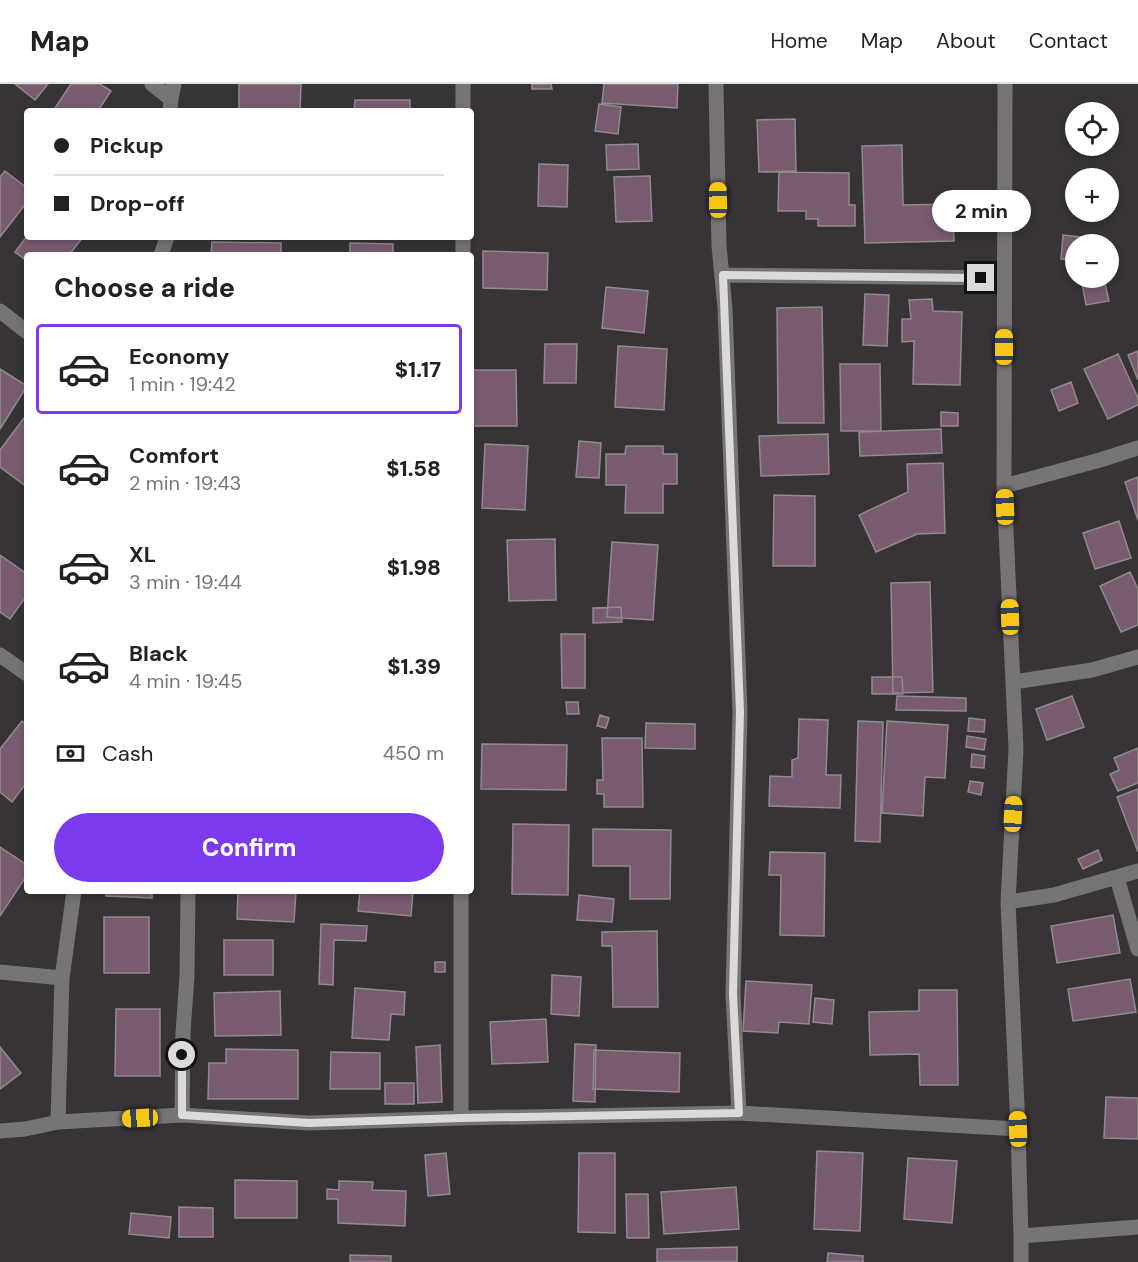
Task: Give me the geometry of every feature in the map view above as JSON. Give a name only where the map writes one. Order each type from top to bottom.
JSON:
[{"type":"street","points":[[152,84],[172,98]]},
{"type":"street","points":[[463,84],[463,108]]},
{"type":"street","points":[[716,84],[720,246],[740,712],[733,994],[739,1113]]},
{"type":"street","points":[[1005,84],[1004,486],[1016,749],[1008,902],[1018,1129],[1021,1262]]},
{"type":"street","points":[[723,275],[1004,278]]},
{"type":"street","points":[[0,311],[24,330]]},
{"type":"street","points":[[1004,486],[1100,460],[1138,447]]},
{"type":"street","points":[[0,655],[24,672]]},
{"type":"street","points":[[1013,682],[1092,669],[1138,657]]},
{"type":"street","points":[[1008,902],[1054,895],[1138,871]]},
{"type":"street","points":[[1117,878],[1138,948]]},
{"type":"street","points":[[58,1122],[62,978],[74,894]]},
{"type":"street","points":[[182,1115],[188,894]]},
{"type":"street","points":[[461,894],[461,1118]]},
{"type":"street","points":[[0,972],[62,978]]},
{"type":"street","points":[[0,1131],[25,1129],[58,1122],[182,1115],[309,1123],[739,1113],[1018,1129]]},
{"type":"street","points":[[1021,1236],[1138,1227]]},
{"type":"building","points":[[15,84],[48,84],[35,100]]},
{"type":"building","points":[[71,84],[100,84],[111,91],[100,108],[55,108]]},
{"type":"building","points":[[239,84],[301,84],[300,108],[239,108]]},
{"type":"building","points":[[532,84],[551,84],[552,89],[532,89]]},
{"type":"building","points":[[604,84],[678,84],[677,108],[602,103]]},
{"type":"building","points":[[355,100],[410,100],[410,108],[354,108]]},
{"type":"building","points":[[599,104],[621,107],[618,134],[595,131]]},
{"type":"building","points":[[795,119],[796,171],[759,172],[757,120]]},
{"type":"building","points":[[638,144],[639,169],[607,170],[606,145]]},
{"type":"building","points":[[902,145],[903,205],[952,204],[954,241],[865,243],[862,146]]},
{"type":"building","points":[[539,164],[568,165],[567,207],[538,206]]},
{"type":"building","points":[[5,171],[24,186],[24,206],[0,237],[0,177]]},
{"type":"building","points":[[779,172],[849,173],[849,205],[855,205],[855,226],[818,226],[818,219],[806,219],[806,211],[778,211]]},
{"type":"building","points":[[650,176],[652,221],[616,222],[614,177]]},
{"type":"building","points":[[1063,235],[1065,235],[1065,259],[1061,259]]},
{"type":"building","points":[[24,240],[81,240],[71,252],[24,252],[24,259],[15,252]]},
{"type":"building","points":[[212,242],[281,243],[281,252],[211,252]]},
{"type":"building","points":[[350,243],[393,244],[393,252],[350,252]]},
{"type":"building","points":[[483,251],[548,253],[547,290],[483,288]]},
{"type":"building","points":[[606,287],[648,291],[644,333],[602,328]]},
{"type":"building","points":[[1083,288],[1106,288],[1109,301],[1086,305]]},
{"type":"building","points":[[865,294],[889,295],[887,346],[863,345]]},
{"type":"building","points":[[932,299],[933,311],[962,312],[960,385],[913,384],[914,341],[902,342],[902,319],[911,319],[909,300]]},
{"type":"building","points":[[822,307],[824,423],[778,423],[777,308]]},
{"type":"building","points":[[545,344],[577,344],[576,383],[544,383]]},
{"type":"building","points":[[618,346],[667,349],[664,410],[615,407]]},
{"type":"building","points":[[1138,351],[1138,380],[1128,355]]},
{"type":"building","points":[[1118,354],[1138,398],[1138,405],[1108,419],[1084,369]]},
{"type":"building","points":[[840,364],[880,364],[881,431],[841,431]]},
{"type":"building","points":[[0,369],[24,384],[24,391],[0,429]]},
{"type":"building","points":[[474,370],[516,370],[517,426],[474,426]]},
{"type":"building","points":[[1071,382],[1078,403],[1059,411],[1051,390]]},
{"type":"building","points":[[941,412],[958,413],[958,426],[941,426]]},
{"type":"building","points":[[24,418],[24,485],[0,467],[0,450]]},
{"type":"building","points":[[941,429],[942,453],[860,456],[859,432]]},
{"type":"building","points":[[828,434],[829,474],[761,476],[759,436]]},
{"type":"building","points":[[579,441],[601,443],[599,478],[576,477]]},
{"type":"building","points":[[485,444],[528,446],[525,510],[482,508]]},
{"type":"building","points":[[626,446],[663,446],[663,454],[677,454],[677,484],[663,484],[663,513],[625,513],[626,485],[606,485],[606,454],[625,454]]},
{"type":"building","points":[[943,463],[945,533],[917,534],[876,552],[859,515],[908,492],[907,464]]},
{"type":"building","points":[[1138,477],[1138,520],[1125,482]]},
{"type":"building","points":[[774,495],[815,496],[815,566],[773,566]]},
{"type":"building","points":[[1119,521],[1131,558],[1095,569],[1083,533]]},
{"type":"building","points":[[555,539],[556,600],[509,601],[507,540]]},
{"type":"building","points":[[612,542],[658,545],[653,620],[607,617]]},
{"type":"building","points":[[0,555],[24,572],[24,599],[10,619],[0,612]]},
{"type":"building","points":[[1130,572],[1138,589],[1138,625],[1121,632],[1100,586]]},
{"type":"building","points":[[930,582],[933,692],[893,693],[891,583]]},
{"type":"building","points":[[621,607],[622,622],[593,623],[593,608]]},
{"type":"building","points":[[561,634],[585,634],[585,688],[562,688]]},
{"type":"building","points":[[872,677],[902,677],[903,694],[872,694]]},
{"type":"building","points":[[897,696],[966,698],[966,711],[896,710]]},
{"type":"building","points":[[1072,696],[1084,727],[1047,740],[1036,709]]},
{"type":"building","points":[[566,702],[578,702],[579,714],[567,714]]},
{"type":"building","points":[[600,715],[609,718],[606,728],[597,726]]},
{"type":"building","points":[[969,718],[985,720],[984,732],[968,731]]},
{"type":"building","points":[[799,719],[828,720],[826,775],[841,775],[840,808],[769,806],[770,776],[792,777],[792,760],[798,758]]},
{"type":"building","points":[[22,721],[24,723],[24,786],[12,802],[0,792],[0,749]]},
{"type":"building","points":[[858,721],[883,722],[880,842],[855,841]]},
{"type":"building","points":[[887,721],[948,725],[945,778],[925,777],[923,816],[882,813]]},
{"type":"building","points":[[646,723],[695,724],[695,749],[645,748]]},
{"type":"building","points":[[967,736],[986,739],[984,750],[966,747]]},
{"type":"building","points":[[602,738],[642,738],[643,807],[604,807],[604,794],[597,794],[597,780],[603,780]]},
{"type":"building","points":[[482,744],[567,745],[566,790],[481,789]]},
{"type":"building","points":[[1138,748],[1138,783],[1118,791],[1110,774],[1119,770],[1114,758]]},
{"type":"building","points":[[972,754],[985,756],[984,768],[971,767]]},
{"type":"building","points":[[970,781],[983,783],[981,795],[968,792]]},
{"type":"building","points":[[1138,789],[1138,852],[1117,797]]},
{"type":"building","points":[[513,824],[569,825],[568,895],[512,894]]},
{"type":"building","points":[[593,829],[671,830],[670,899],[630,899],[630,866],[593,866]]},
{"type":"building","points":[[0,847],[24,863],[24,880],[0,916]]},
{"type":"building","points":[[1098,850],[1102,860],[1083,869],[1078,859]]},
{"type":"building","points":[[770,852],[825,853],[824,936],[780,935],[781,875],[769,875]]},
{"type":"building","points":[[106,894],[152,894],[152,898],[106,896]]},
{"type":"building","points":[[238,894],[296,894],[294,922],[237,919]]},
{"type":"building","points":[[360,894],[413,894],[411,916],[358,911]]},
{"type":"building","points":[[579,895],[614,899],[612,922],[577,920]]},
{"type":"building","points":[[1113,915],[1120,953],[1057,963],[1051,926]]},
{"type":"building","points":[[104,917],[149,917],[149,973],[104,973]]},
{"type":"building","points":[[321,924],[367,926],[366,941],[334,940],[333,985],[319,984]]},
{"type":"building","points":[[657,931],[658,1007],[613,1007],[612,946],[602,946],[602,932]]},
{"type":"building","points":[[224,940],[273,940],[273,975],[224,975]]},
{"type":"building","points":[[435,962],[445,962],[445,972],[435,972]]},
{"type":"building","points":[[552,975],[581,977],[579,1016],[551,1014]]},
{"type":"building","points":[[1130,979],[1136,1012],[1073,1021],[1068,989]]},
{"type":"building","points":[[746,981],[812,985],[809,1024],[779,1022],[778,1033],[743,1031]]},
{"type":"building","points":[[355,988],[405,992],[404,1015],[391,1014],[389,1040],[352,1038]]},
{"type":"building","points":[[919,990],[957,990],[958,1085],[920,1085],[919,1054],[870,1055],[869,1012],[919,1011]]},
{"type":"building","points":[[280,991],[281,1035],[215,1036],[214,993]]},
{"type":"building","points":[[815,998],[834,1000],[832,1024],[813,1022]]},
{"type":"building","points":[[116,1009],[160,1009],[160,1076],[115,1076]]},
{"type":"building","points":[[546,1019],[548,1062],[492,1064],[490,1022]]},
{"type":"building","points":[[575,1044],[596,1045],[595,1102],[573,1101]]},
{"type":"building","points":[[440,1045],[442,1102],[418,1103],[416,1047]]},
{"type":"building","points":[[0,1047],[21,1073],[0,1089]]},
{"type":"building","points":[[226,1049],[298,1050],[298,1099],[208,1099],[209,1063],[226,1063]]},
{"type":"building","points":[[594,1050],[680,1053],[679,1092],[593,1089]]},
{"type":"building","points":[[331,1052],[380,1053],[380,1089],[330,1089]]},
{"type":"building","points":[[385,1083],[414,1083],[414,1104],[385,1104]]},
{"type":"building","points":[[1106,1097],[1138,1098],[1138,1139],[1104,1138]]},
{"type":"building","points":[[817,1151],[863,1153],[860,1231],[814,1229]]},
{"type":"building","points":[[446,1153],[450,1194],[428,1196],[425,1155]]},
{"type":"building","points":[[579,1153],[615,1153],[615,1233],[578,1232]]},
{"type":"building","points":[[908,1158],[957,1161],[952,1223],[904,1219]]},
{"type":"building","points":[[235,1180],[297,1181],[297,1218],[235,1218]]},
{"type":"building","points":[[339,1181],[373,1182],[372,1190],[406,1191],[405,1226],[338,1223],[338,1199],[327,1199],[327,1189],[339,1190]]},
{"type":"building","points":[[736,1187],[739,1229],[664,1234],[661,1192]]},
{"type":"building","points":[[626,1194],[648,1194],[649,1238],[627,1238]]},
{"type":"building","points":[[179,1207],[213,1208],[213,1237],[179,1237]]},
{"type":"building","points":[[131,1213],[171,1217],[169,1238],[129,1234]]},
{"type":"building","points":[[737,1247],[737,1262],[657,1262],[657,1249]]},
{"type":"building","points":[[828,1253],[863,1256],[863,1262],[827,1262]]},
{"type":"building","points":[[350,1255],[391,1256],[391,1262],[350,1262]]},
{"type":"route","points":[[182,1055],[182,1115],[309,1123],[739,1113],[733,994],[740,712],[723,275],[981,278]]}]
